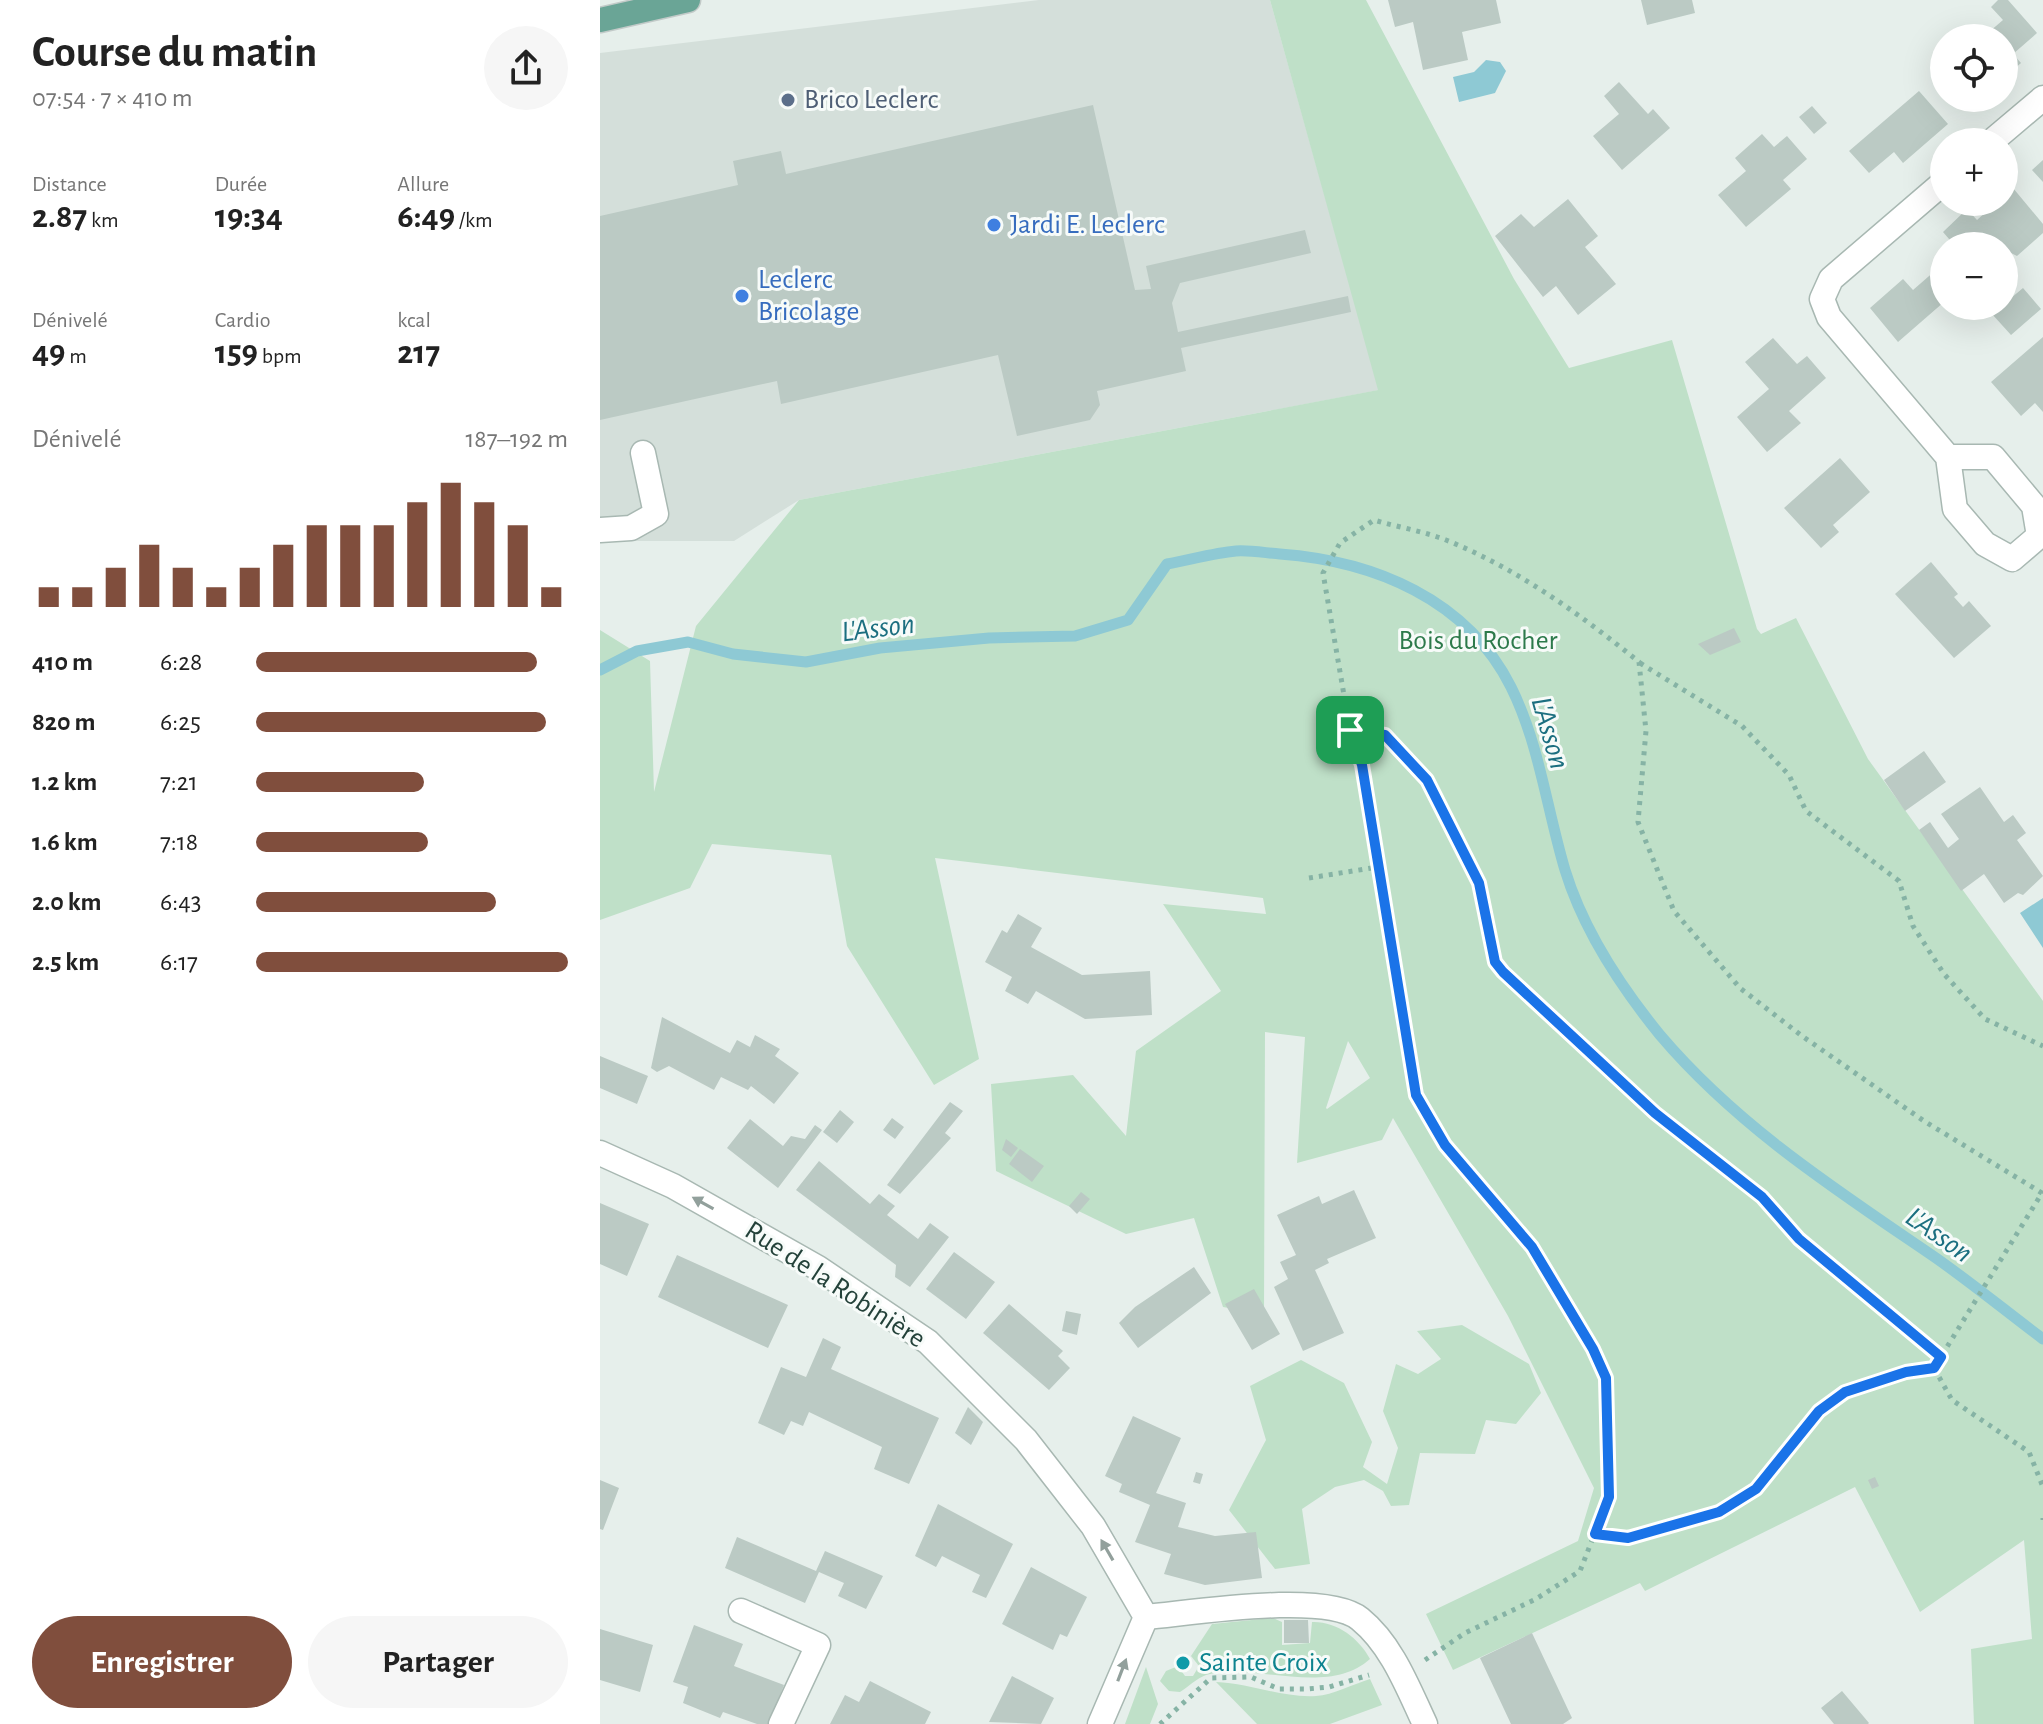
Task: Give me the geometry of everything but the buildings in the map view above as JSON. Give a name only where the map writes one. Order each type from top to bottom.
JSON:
[{"type":"main road","points":[[600,20],[688,0]]},
{"type":"street","points":[[2008,128],[2043,98]]},
{"type":"street","points":[[1930,194],[1831,279],[1822,299],[1829,317],[1948,457],[1955,509],[1985,544],[2012,559],[2039,536],[2034,506],[1993,457],[1948,457]]},
{"type":"street","points":[[600,530],[631,528],[656,514],[643,453]]},
{"type":"street","name":"Rue de la Robinière","points":[[600,1153],[673,1186],[818,1268],[928,1342],[1026,1440],[1093,1526],[1146,1617]]},
{"type":"street","points":[[1100,1724],[1146,1617],[1293,1604],[1330,1607],[1359,1617],[1383,1644],[1425,1724]]},
{"type":"street","points":[[741,1611],[818,1645],[781,1724]]},
{"type":"path","points":[[1160,1724],[1211,1678],[1251,1677],[1279,1689],[1307,1689],[1329,1687],[1420,1663],[1465,1633],[1536,1599],[1580,1571],[1609,1497],[1606,1378],[1593,1349],[1532,1247],[1445,1145],[1416,1095],[1362,765],[1350,730],[1323,573],[1340,543],[1374,520],[1444,539],[1583,616],[1639,662],[1742,726],[1789,775],[1806,811],[1899,881],[1913,926],[1944,974],[1985,1019],[2043,1046]]},
{"type":"path","points":[[1595,1534],[1628,1538],[1719,1512],[1756,1489],[1819,1411],[1845,1392],[1906,1372],[1934,1368],[2042,1193],[1924,1121],[1802,1036],[1740,988],[1674,911],[1638,822],[1646,731],[1639,662]]},
{"type":"path","points":[[1350,730],[1385,735],[1427,780],[1479,883],[1495,962],[1503,972],[1655,1113],[1762,1197],[1799,1239],[1941,1357]]},
{"type":"path","points":[[1309,878],[1378,867]]},
{"type":"path","points":[[1934,1368],[1952,1400],[2029,1452],[2043,1487]]},
{"type":"shaded area","points":[[1039,0],[1270,0],[1379,390],[799,500],[734,541],[600,541],[600,53]]},
{"type":"green space","name":"Bois du Rocher","points":[[1270,0],[1366,0],[1514,279],[1569,368],[1672,340],[1757,629],[1761,634],[1796,618],[1868,759],[2043,1001],[2043,1724],[1974,1724],[1971,1649],[2032,1639],[2024,1540],[1920,1612],[1855,1487],[1645,1591],[1640,1583],[1453,1670],[1426,1614],[1578,1541],[1594,1488],[1508,1316],[1393,1118],[1382,1140],[1297,1163],[1305,1037],[1265,1032],[1264,1314],[1223,1307],[1194,1218],[1126,1234],[996,1171],[991,1084],[1073,1075],[1126,1136],[1136,1051],[1221,991],[1163,904],[1266,914],[1263,898],[935,858],[979,1059],[934,1085],[847,946],[831,855],[712,844],[690,888],[600,920],[600,630],[650,661],[654,792],[696,626],[799,500],[1378,390]],"holes":[[[1348,1041],[1370,1078],[1327,1109],[1326,1108]]]},
{"type":"green space","points":[[1462,1325],[1529,1364],[1541,1393],[1516,1424],[1486,1420],[1475,1454],[1420,1453],[1409,1505],[1391,1506],[1383,1491],[1364,1480],[1335,1487],[1302,1509],[1310,1564],[1275,1569],[1229,1510],[1266,1440],[1250,1386],[1301,1360],[1344,1383],[1372,1442],[1363,1467],[1387,1484],[1398,1448],[1383,1411],[1396,1364],[1418,1374],[1441,1359],[1417,1331]]},
{"type":"green space","points":[[1273,1618],[1282,1622],[1282,1645],[1310,1643],[1312,1622],[1321,1622],[1346,1632],[1360,1644],[1370,1659],[1352,1670],[1333,1676],[1311,1678],[1224,1672],[1206,1675],[1180,1692],[1169,1691],[1160,1681],[1166,1671],[1178,1666],[1185,1676],[1193,1676],[1199,1666],[1191,1656],[1212,1624]]},
{"type":"green space","points":[[1146,1667],[1158,1704],[1150,1724],[1125,1724]]},
{"type":"green space","points":[[1370,1679],[1382,1705],[1330,1724],[1257,1724],[1216,1682],[1290,1695],[1316,1696]]},
{"type":"water","points":[[1486,60],[1500,62],[1506,71],[1495,93],[1459,102],[1453,77],[1474,72]]},
{"type":"water","points":[[2043,898],[2043,948],[2020,913]]},
{"type":"waterway","name":"L'Asson","points":[[600,670],[637,651],[688,642],[733,654],[806,662],[880,648],[989,638],[1075,636],[1128,620],[1167,564],[1236,551],[1315,558],[1350,565],[1414,590],[1470,630],[1492,656],[1511,687],[1529,731],[1565,870],[1582,914],[1618,977],[1660,1035],[1722,1099],[1790,1156],[1950,1268],[2043,1339]]},
{"type":"place","name":"Brico Leclerc","points":[[788,100]]},
{"type":"place","name":"Jardi E. Leclerc","points":[[994,225]]},
{"type":"place","name":"Leclerc Bricolage","points":[[742,296]]},
{"type":"place","name":"Sainte Croix","points":[[1183,1663]]},
{"type":"route","points":[[1350,730],[1385,735],[1427,780],[1479,883],[1495,962],[1503,972],[1655,1113],[1762,1197],[1799,1239],[1941,1357],[1934,1368],[1906,1372],[1845,1392],[1819,1411],[1756,1489],[1719,1512],[1628,1538],[1595,1534],[1609,1497],[1606,1378],[1593,1349],[1532,1247],[1445,1145],[1416,1095],[1362,765],[1350,730]]}]
